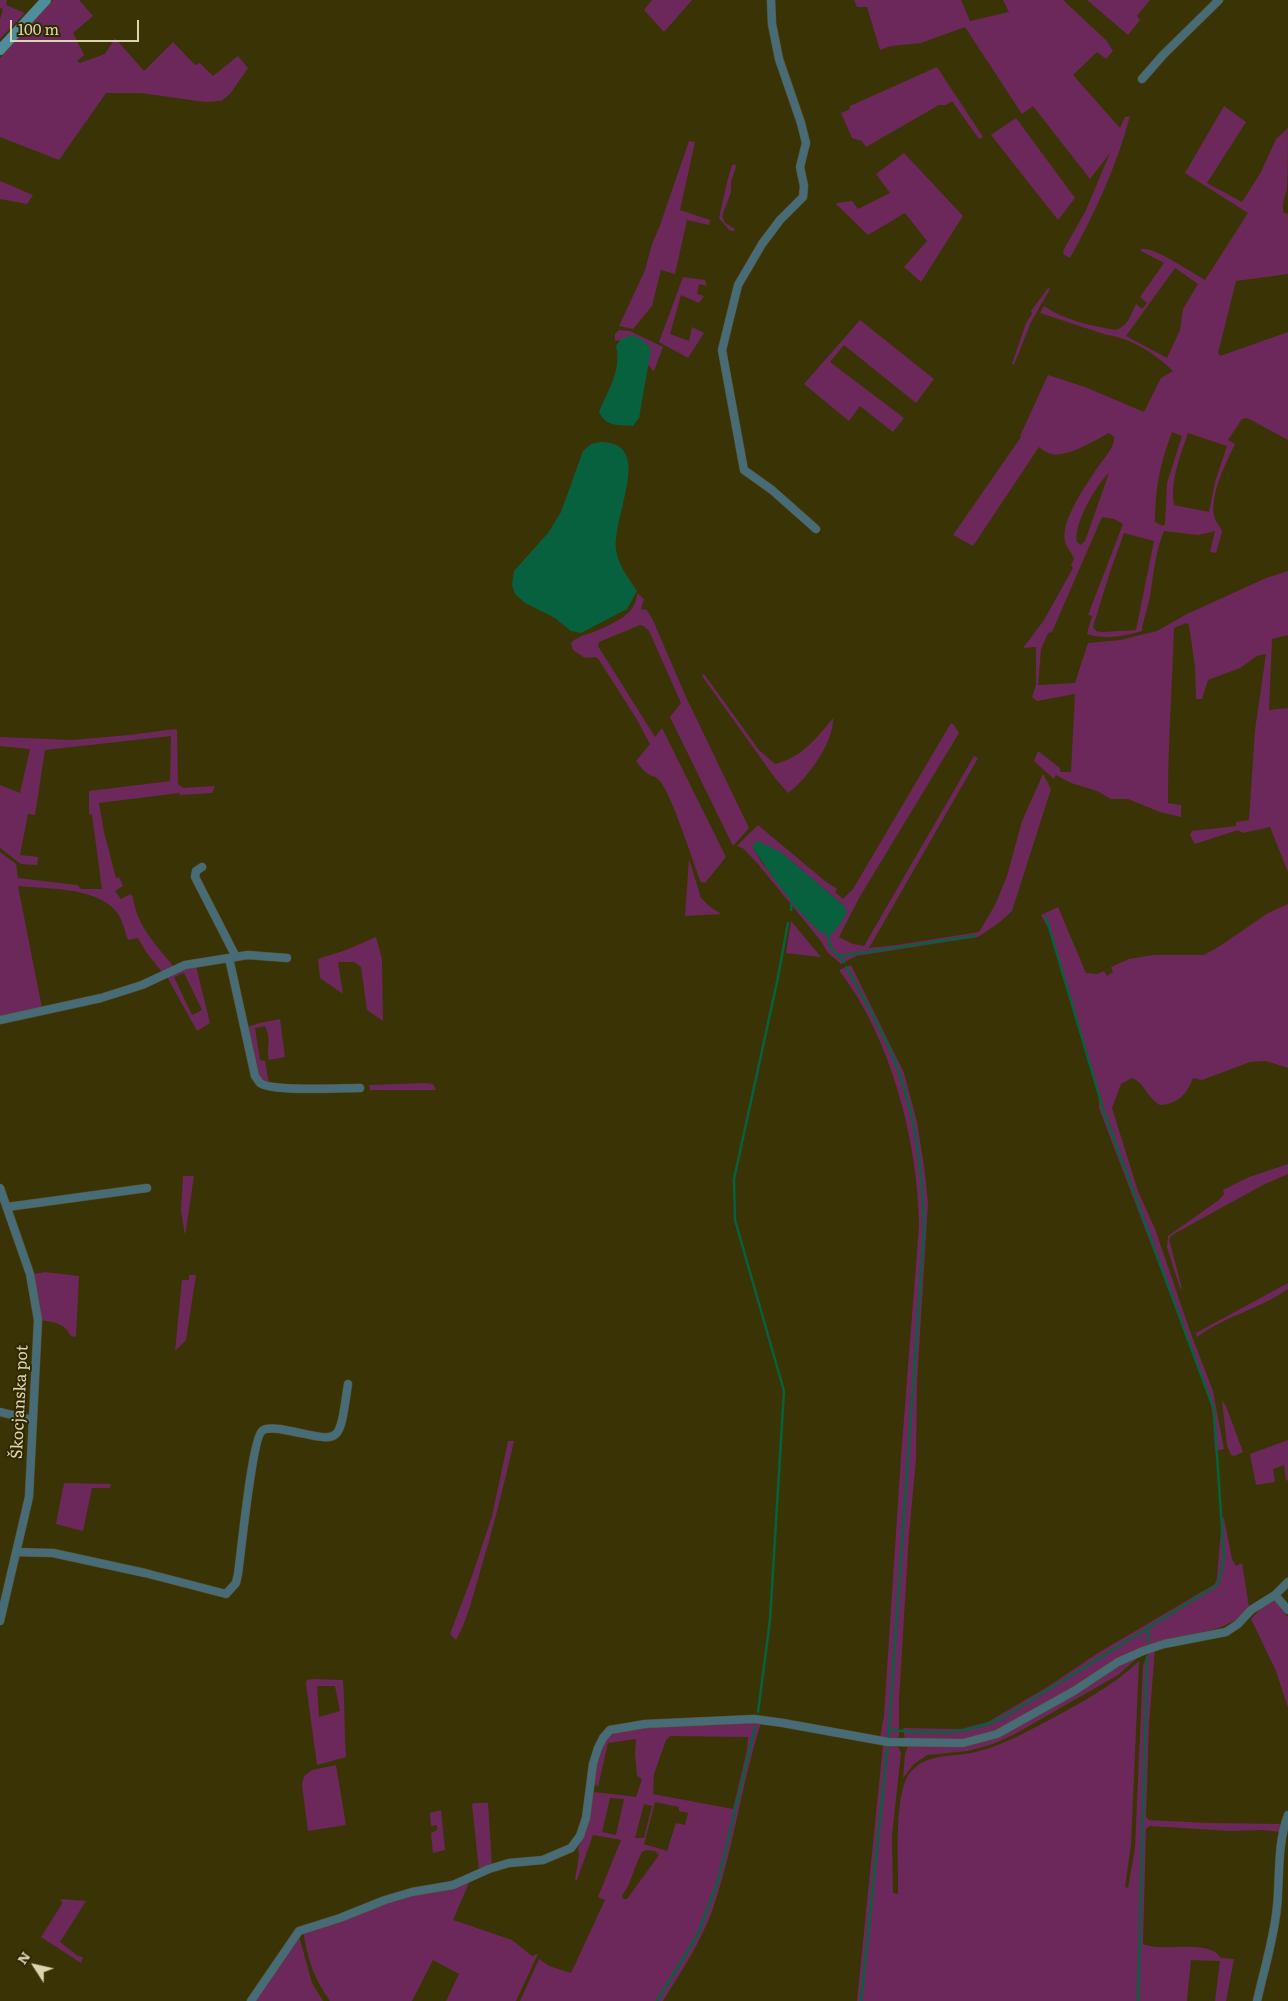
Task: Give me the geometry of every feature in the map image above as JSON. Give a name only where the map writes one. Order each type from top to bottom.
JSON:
[{"type":"street","points":[[0,50],[46,0]]},
{"type":"street","points":[[771,0],[772,24],[779,59],[806,143],[800,167],[804,186],[803,197],[780,220],[766,238],[738,285],[722,350],[744,470],[772,490],[816,529]]},
{"type":"street","points":[[1142,79],[1169,49],[1219,0]]},
{"type":"street","points":[[202,867],[196,871],[195,877],[232,958],[255,1076],[260,1083],[268,1086],[292,1088],[360,1088]]},
{"type":"street","points":[[0,1020],[101,998],[142,985],[185,966],[248,955],[287,958]]},
{"type":"street","name":"Škocjanska pot","points":[[0,1188],[30,1274],[38,1320],[29,1497],[0,1621]]},
{"type":"street","points":[[7,1207],[147,1188]]},
{"type":"street","points":[[16,1552],[53,1554],[145,1573],[226,1594],[236,1583],[238,1574],[254,1454],[260,1433],[264,1429],[274,1428],[322,1438],[335,1436],[340,1432],[348,1384]]},
{"type":"street","points":[[0,1412],[32,1420]]},
{"type":"street","points":[[251,2001],[299,1931],[394,1898],[453,1885],[489,1869],[509,1863],[543,1860],[571,1848],[580,1836],[586,1818],[593,1764],[598,1748],[602,1738],[610,1730],[645,1724],[754,1719],[888,1742],[963,1743],[997,1734],[1074,1691],[1118,1662],[1143,1651],[1164,1644],[1226,1632],[1238,1624],[1251,1610],[1275,1595],[1288,1582]]},
{"type":"street","points":[[1275,1595],[1288,1610]]},
{"type":"street","points":[[1257,2001],[1274,1931],[1281,1842],[1288,1815]]},
{"type":"shaded area","points":[[0,0],[7,0],[6,5],[25,13],[0,39],[0,19],[3,9],[0,8]]},
{"type":"shaded area","points":[[53,0],[79,0],[93,16],[73,33],[84,55],[77,61],[80,63],[105,54],[115,38],[144,71],[173,42],[195,65],[200,63],[213,76],[238,56],[248,68],[230,94],[221,101],[205,102],[141,93],[106,93],[59,160],[0,137],[0,58]]},
{"type":"shaded area","points":[[652,0],[692,0],[664,32],[644,10]]},
{"type":"shaded area","points":[[854,0],[961,0],[970,21],[1009,12],[1003,0],[1063,0],[1106,40],[1113,51],[1106,59],[1097,52],[1073,75],[1120,128],[1125,117],[1130,116],[1119,153],[1088,224],[1070,258],[1063,254],[1064,249],[1085,212],[1110,153],[1090,179],[1033,106],[1022,114],[965,27],[921,43],[891,46],[880,50],[867,7],[857,7]]},
{"type":"shaded area","points":[[1087,0],[1150,0],[1137,16],[1140,20],[1128,35]]},
{"type":"shaded area","points":[[937,67],[983,137],[979,139],[952,101],[946,105],[939,105],[866,147],[862,141],[852,138],[841,113],[849,110],[850,106]]},
{"type":"shaded area","points":[[1224,106],[1246,122],[1207,183],[1242,202],[1261,172],[1276,139],[1288,128],[1287,189],[1283,207],[1284,213],[1288,214],[1288,274],[1236,281],[1218,353],[1220,356],[1288,332],[1288,440],[1251,420],[1242,419],[1228,440],[1235,444],[1219,480],[1214,501],[1215,519],[1222,532],[1216,553],[1210,552],[1215,531],[1198,535],[1164,531],[1157,555],[1142,631],[1115,637],[1087,634],[1092,616],[1088,615],[1123,524],[1114,519],[1102,517],[1052,632],[1048,633],[1041,649],[1038,685],[1075,683],[1088,643],[1120,640],[1157,631],[1187,614],[1266,578],[1288,571],[1288,635],[1272,639],[1269,710],[1288,708],[1288,872],[1270,827],[1243,833],[1238,830],[1195,844],[1190,835],[1192,831],[1236,826],[1236,822],[1249,820],[1255,730],[1266,654],[1257,656],[1240,668],[1208,680],[1202,699],[1196,699],[1195,667],[1189,625],[1186,623],[1174,628],[1168,803],[1181,805],[1181,817],[1160,812],[1128,799],[1111,799],[1097,791],[1071,783],[1056,775],[1054,779],[1034,761],[1038,751],[1060,768],[1060,772],[1071,772],[1075,694],[1037,701],[1032,697],[1036,685],[1036,647],[1023,648],[1044,620],[1073,568],[1071,565],[1074,559],[1065,542],[1067,523],[1082,491],[1112,447],[1114,437],[1109,433],[1071,452],[1063,454],[1049,453],[1039,447],[973,546],[953,535],[1021,437],[1048,375],[1085,387],[1144,412],[1161,378],[1173,371],[1151,353],[1124,339],[1040,313],[1044,306],[1078,322],[1115,330],[1123,326],[1136,304],[1142,309],[1147,303],[1140,297],[1164,263],[1141,251],[1141,249],[1147,249],[1164,256],[1205,280],[1248,213],[1185,173]],"holes":[[[1175,268],[1198,284],[1183,309],[1180,330],[1167,358],[1126,336]],[[1172,432],[1182,436],[1167,483],[1165,524],[1163,526],[1155,522],[1155,510],[1159,476]],[[1188,433],[1227,446],[1215,482],[1209,512],[1174,505],[1173,487]],[[1109,473],[1085,541],[1081,545],[1077,542],[1078,526],[1098,486]],[[1124,533],[1154,541],[1136,630],[1102,632],[1096,631],[1093,627]]]},
{"type":"shaded area","points":[[1016,118],[1075,198],[1058,220],[991,135]]},
{"type":"shaded area","points":[[689,141],[695,142],[680,210],[710,220],[709,225],[687,220],[675,274],[661,270],[652,306],[633,329],[619,326],[645,270],[652,244]]},
{"type":"shaded area","points":[[904,153],[963,216],[921,282],[904,267],[927,241],[905,213],[868,235],[836,204],[852,201],[858,209],[890,193],[876,174]]},
{"type":"shaded area","points":[[735,164],[731,192],[722,216],[725,223],[735,229],[734,231],[729,230],[719,218],[732,165]]},
{"type":"shaded area","points":[[0,181],[33,195],[27,204],[0,199]]},
{"type":"shaded area","points":[[683,277],[705,280],[707,286],[699,284],[697,294],[704,296],[699,303],[681,295],[670,334],[689,341],[692,327],[704,333],[688,358],[659,342]]},
{"type":"shaded area","points":[[1048,288],[1050,289],[1031,322],[1014,365],[1012,364],[1026,323],[1032,314],[1031,311]]},
{"type":"shaded area","points":[[860,320],[934,379],[916,403],[844,345],[830,362],[904,418],[893,432],[860,406],[849,421],[804,384]]},
{"type":"shaded area","points":[[619,330],[630,331],[663,347],[654,371],[622,340],[615,341],[615,334]]},
{"type":"shaded area","points":[[633,335],[644,341],[651,349],[639,418],[633,426],[617,425],[609,423],[599,412],[616,372],[616,346],[621,339]]},
{"type":"shaded area","points":[[600,442],[618,446],[626,455],[628,475],[616,539],[616,550],[622,567],[637,591],[627,609],[581,633],[571,631],[555,618],[525,603],[515,594],[512,585],[514,571],[548,533],[561,512],[583,451],[591,444]]},
{"type":"shaded area","points":[[637,593],[644,599],[641,609],[647,610],[652,618],[686,697],[749,828],[733,846],[670,717],[681,703],[649,631],[640,625],[599,642],[598,646],[655,737],[662,728],[726,857],[705,883],[701,882],[675,810],[662,784],[656,777],[651,776],[642,769],[636,761],[650,744],[636,718],[599,660],[596,657],[585,658],[573,650],[571,643],[623,617],[633,607]]},
{"type":"shaded area","points":[[704,674],[759,750],[775,764],[801,752],[833,718],[829,738],[818,760],[803,779],[788,793],[775,778],[702,676]]},
{"type":"shaded area","points":[[951,723],[959,733],[859,898],[839,937],[853,944],[864,946],[974,756],[978,758],[869,948],[979,932],[995,905],[1007,876],[1022,821],[1043,774],[1051,789],[1012,911],[978,937],[856,956],[841,964],[828,953],[821,941],[758,864],[744,849],[737,846],[758,825],[837,889],[835,892],[843,899],[853,889]],"holes":[[[752,846],[782,853],[844,906],[796,905],[762,863]]]},
{"type":"shaded area","points":[[177,730],[178,784],[183,788],[215,786],[212,793],[180,795],[179,793],[99,803],[104,832],[116,878],[119,877],[123,886],[115,891],[121,899],[130,894],[133,897],[138,917],[143,926],[174,967],[162,972],[146,952],[138,938],[128,940],[118,914],[110,905],[99,899],[72,891],[18,886],[42,1008],[0,1017],[0,852],[16,864],[18,878],[77,885],[81,889],[102,889],[92,815],[89,814],[89,791],[170,781],[171,736],[45,750],[35,815],[28,814],[20,855],[38,857],[37,865],[21,864],[0,848],[0,785],[20,793],[30,749],[0,746],[0,737],[72,740]]},
{"type":"shaded area","points":[[758,841],[782,853],[844,906],[847,912],[830,936],[822,933],[812,924],[788,897],[752,846]]},
{"type":"shaded area","points":[[689,859],[701,898],[721,914],[685,916]]},
{"type":"shaded area","points":[[1288,904],[1288,1068],[1266,1061],[1250,1062],[1202,1080],[1193,1078],[1188,1089],[1181,1097],[1172,1103],[1160,1105],[1152,1099],[1140,1083],[1132,1078],[1121,1084],[1112,1108],[1138,1191],[1155,1229],[1213,1391],[1224,1449],[1215,1451],[1210,1399],[1099,1108],[1099,1094],[1053,937],[1041,915],[1058,907],[1086,973],[1097,974],[1104,971],[1107,976],[1113,972],[1111,967],[1129,959],[1153,955],[1204,955],[1268,913]]},
{"type":"shaded area","points":[[791,921],[821,957],[786,953]]},
{"type":"shaded area","points":[[376,937],[382,959],[383,1021],[367,1010],[361,967],[354,962],[338,962],[343,994],[320,978],[318,959],[346,950]]},
{"type":"shaded area","points":[[851,965],[904,1073],[917,1122],[928,1203],[917,1382],[916,1459],[909,1534],[899,1700],[899,1736],[895,1740],[880,1738],[884,1715],[919,1226],[917,1193],[907,1126],[887,1058],[857,997],[839,970]]},
{"type":"shaded area","points":[[196,966],[210,1023],[197,1031],[166,975]],"holes":[[[184,973],[202,1010],[192,1015],[174,977]]]},
{"type":"shaded area","points":[[280,1019],[285,1057],[269,1060],[269,1039],[265,1026],[255,1028],[260,1060],[265,1061],[269,1084],[257,1076],[248,1027]]},
{"type":"shaded area","points":[[433,1084],[436,1090],[370,1090],[369,1085]]},
{"type":"shaded area","points":[[1288,1164],[1288,1174],[1263,1185],[1172,1235],[1169,1239],[1182,1289],[1180,1288],[1167,1247],[1168,1236],[1219,1200],[1224,1194],[1223,1190],[1249,1177]]},
{"type":"shaded area","points":[[183,1176],[194,1176],[185,1236],[181,1210]]},
{"type":"shaded area","points":[[45,1272],[79,1276],[76,1337],[71,1336],[59,1324],[41,1320],[34,1274]]},
{"type":"shaded area","points":[[189,1275],[196,1275],[186,1340],[175,1351],[182,1280],[189,1280]]},
{"type":"shaded area","points":[[1288,1283],[1288,1289],[1277,1296],[1219,1323],[1197,1337],[1196,1333]]},
{"type":"shaded area","points":[[1222,1400],[1243,1452],[1234,1456],[1231,1455],[1227,1446]]},
{"type":"shaded area","points":[[1288,1440],[1288,1480],[1286,1481],[1284,1465],[1273,1469],[1275,1482],[1256,1485],[1250,1454]]},
{"type":"shaded area","points":[[508,1441],[514,1441],[498,1507],[470,1607],[456,1640],[450,1634],[492,1516]]},
{"type":"shaded area","points":[[64,1483],[111,1484],[110,1488],[92,1488],[83,1531],[56,1524]]},
{"type":"shaded area","points":[[1222,1517],[1232,1559],[1236,1566],[1242,1563],[1249,1607],[1245,1615],[1219,1628],[1152,1645],[996,1732],[963,1741],[905,1739],[903,1728],[961,1729],[988,1722],[1049,1686],[1098,1653],[1215,1584]]},
{"type":"shaded area","points":[[1274,1600],[1288,1617],[1288,1708],[1276,1671],[1251,1619],[1268,1601]]},
{"type":"shaded area","points":[[1155,1649],[1149,1724],[1146,1817],[1149,1820],[1207,1823],[1282,1824],[1280,1832],[1150,1826],[1146,1829],[1143,1944],[1162,1947],[1196,1947],[1215,1952],[1221,1958],[1234,1959],[1226,2001],[1215,2001],[1220,1961],[1191,1960],[1187,2001],[857,2001],[883,1745],[898,1747],[901,1753],[892,1836],[893,1893],[898,1894],[898,1832],[901,1799],[909,1774],[916,1767],[931,1759],[975,1752],[1014,1738],[1097,1693],[1139,1661],[1131,1845],[1125,1887],[1128,1888],[1135,1848],[1143,1666],[1147,1655]]},
{"type":"shaded area","points":[[1143,1653],[1118,1675],[1015,1734],[993,1744],[968,1751],[927,1755],[914,1764],[903,1778],[905,1754],[908,1746],[996,1737]]},
{"type":"shaded area","points":[[307,1680],[343,1680],[346,1757],[317,1765]],"holes":[[[317,1686],[335,1686],[340,1711],[319,1717]]]},
{"type":"shaded area","points":[[740,1722],[761,1723],[748,1769],[720,1888],[712,1911],[690,1957],[663,2001],[520,2001],[539,1959],[549,1966],[571,1973],[605,1900],[598,1897],[621,1840],[593,1835],[577,1880],[575,1880],[579,1855],[578,1848],[586,1832],[594,1792],[636,1797],[642,1779],[637,1776],[636,1739],[608,1743],[598,1787],[593,1781],[604,1742],[611,1735],[631,1729]],"holes":[[[670,1736],[748,1737],[747,1750],[733,1809],[653,1794],[654,1774],[666,1740]],[[610,1798],[624,1799],[616,1835],[602,1832]],[[655,1802],[679,1807],[679,1811],[688,1813],[685,1825],[676,1823],[667,1851],[644,1844]],[[644,1804],[652,1806],[644,1838],[635,1838]],[[646,1850],[655,1851],[659,1855],[627,1899],[624,1899],[622,1895],[628,1886],[642,1852]]]},
{"type":"shaded area","points":[[336,1765],[346,1825],[308,1831],[302,1785],[304,1776],[312,1770]]},
{"type":"shaded area","points":[[488,1803],[492,1866],[479,1871],[472,1804]]},
{"type":"shaded area","points":[[441,1810],[445,1850],[433,1853],[431,1833],[437,1830],[437,1825],[431,1826],[430,1813]]},
{"type":"shaded area","points":[[471,1878],[453,1920],[512,1940],[532,1956],[538,1954],[516,2001],[446,2001],[459,1974],[433,1960],[412,2001],[330,2001],[312,1968],[303,1931],[380,1905]]},
{"type":"shaded area","points":[[61,1899],[86,1901],[60,1942],[78,1956],[83,1957],[81,1963],[41,1937],[62,1904]]},
{"type":"shaded area","points":[[299,1936],[312,1983],[323,2001],[254,2001]]},
{"type":"waterway","points":[[791,910],[792,901]]},
{"type":"waterway","points":[[889,1730],[961,1731],[1004,1717],[1214,1587],[1218,1584],[1224,1559],[1214,1410],[1104,1112],[1046,917]]},
{"type":"waterway","points":[[758,1712],[770,1620],[784,1391],[735,1220],[734,1179],[788,923]]},
{"type":"waterway","points":[[839,956],[975,936]]},
{"type":"waterway","points":[[828,937],[831,948],[844,962]]},
{"type":"waterway","points":[[846,967],[886,1041],[906,1095],[916,1139],[922,1184],[924,1229],[888,1742],[861,2001]]},
{"type":"waterway","points":[[1148,1628],[1148,1641]]},
{"type":"waterway","points":[[1138,2001],[1147,1657]]},
{"type":"waterway","points":[[657,2001],[698,1934],[718,1881],[755,1727]]}]
